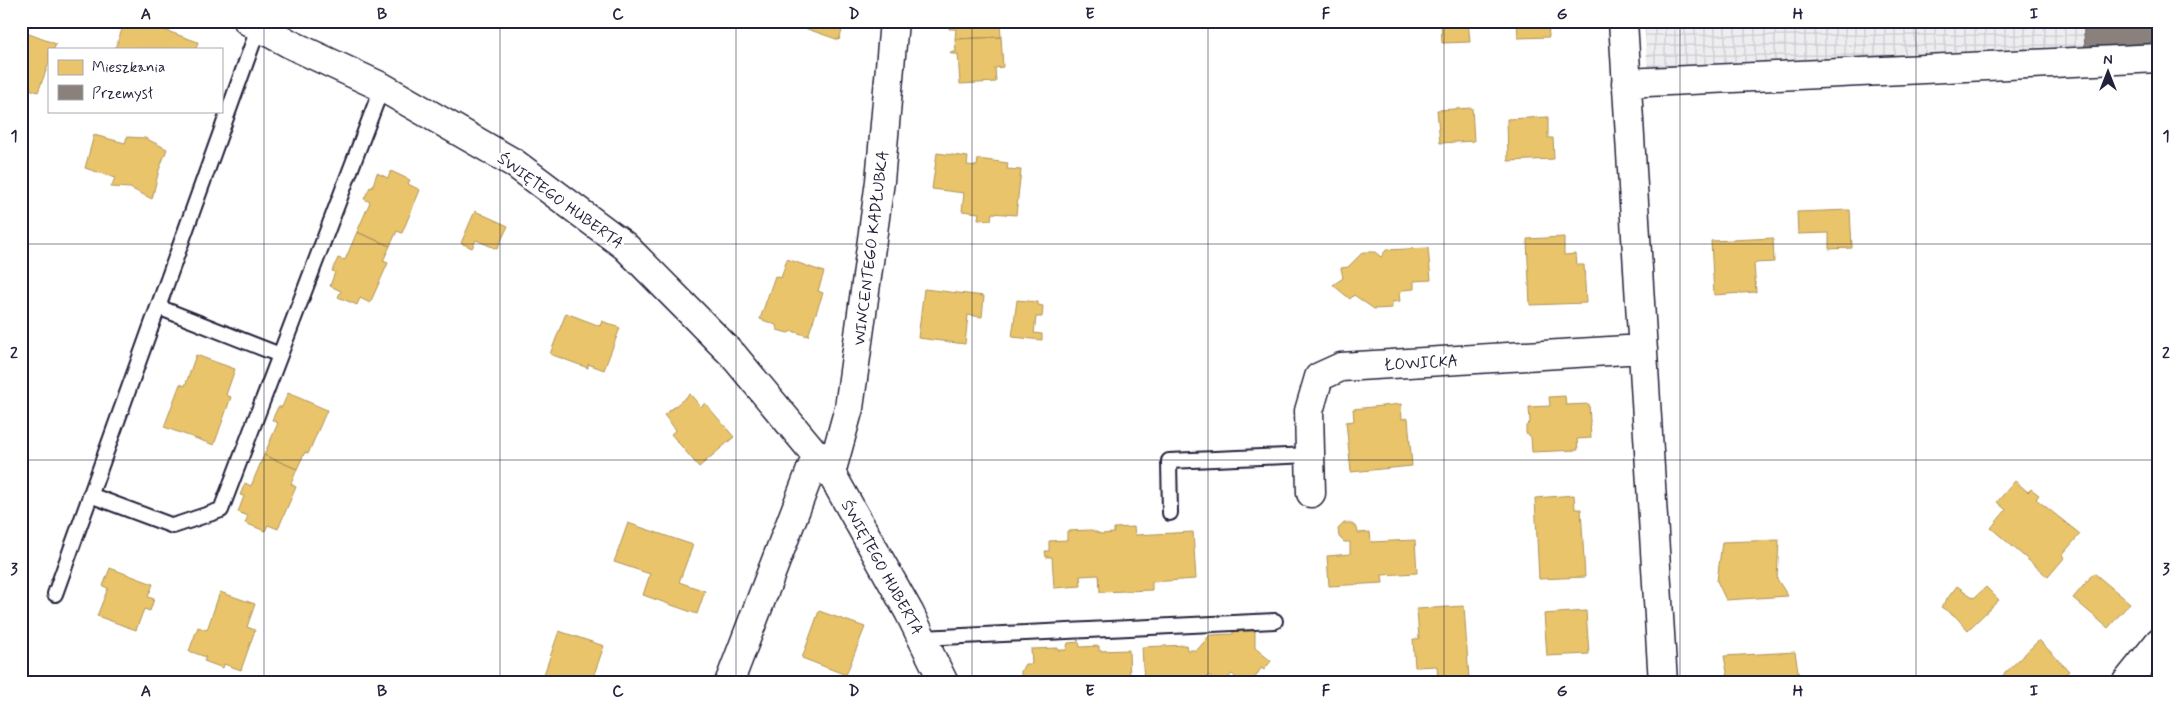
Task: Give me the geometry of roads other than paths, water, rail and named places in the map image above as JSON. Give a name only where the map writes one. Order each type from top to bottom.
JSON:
[{"type":"street","name":"WINCENTEGO KADŁUBKA","points":[[824,463],[850,408],[880,181],[894,21]]},
{"type":"street","points":[[1623,21],[1663,683]]},
{"type":"street","name":"ŚWIĘTEGO HUBERTA","points":[[253,24],[292,45],[382,87],[514,163],[625,246],[733,355],[824,463],[922,638],[944,683]]},
{"type":"street","points":[[1626,83],[2159,58]]},
{"type":"street","name":"ŁOWICKA","points":[[1310,493],[1308,410],[1319,377],[1341,367],[1643,349]]},
{"type":"street","points":[[729,683],[824,463]]},
{"type":"street","points":[[2126,683],[2159,642]]},
{"type":"lane","points":[[55,594],[158,307],[253,24]]},
{"type":"lane","points":[[90,495],[173,526],[221,510],[382,87]]},
{"type":"lane","points":[[158,307],[280,355]]},
{"type":"lane","points":[[1170,513],[1169,461],[1310,455]]},
{"type":"lane","points":[[922,638],[1275,621]]}]
